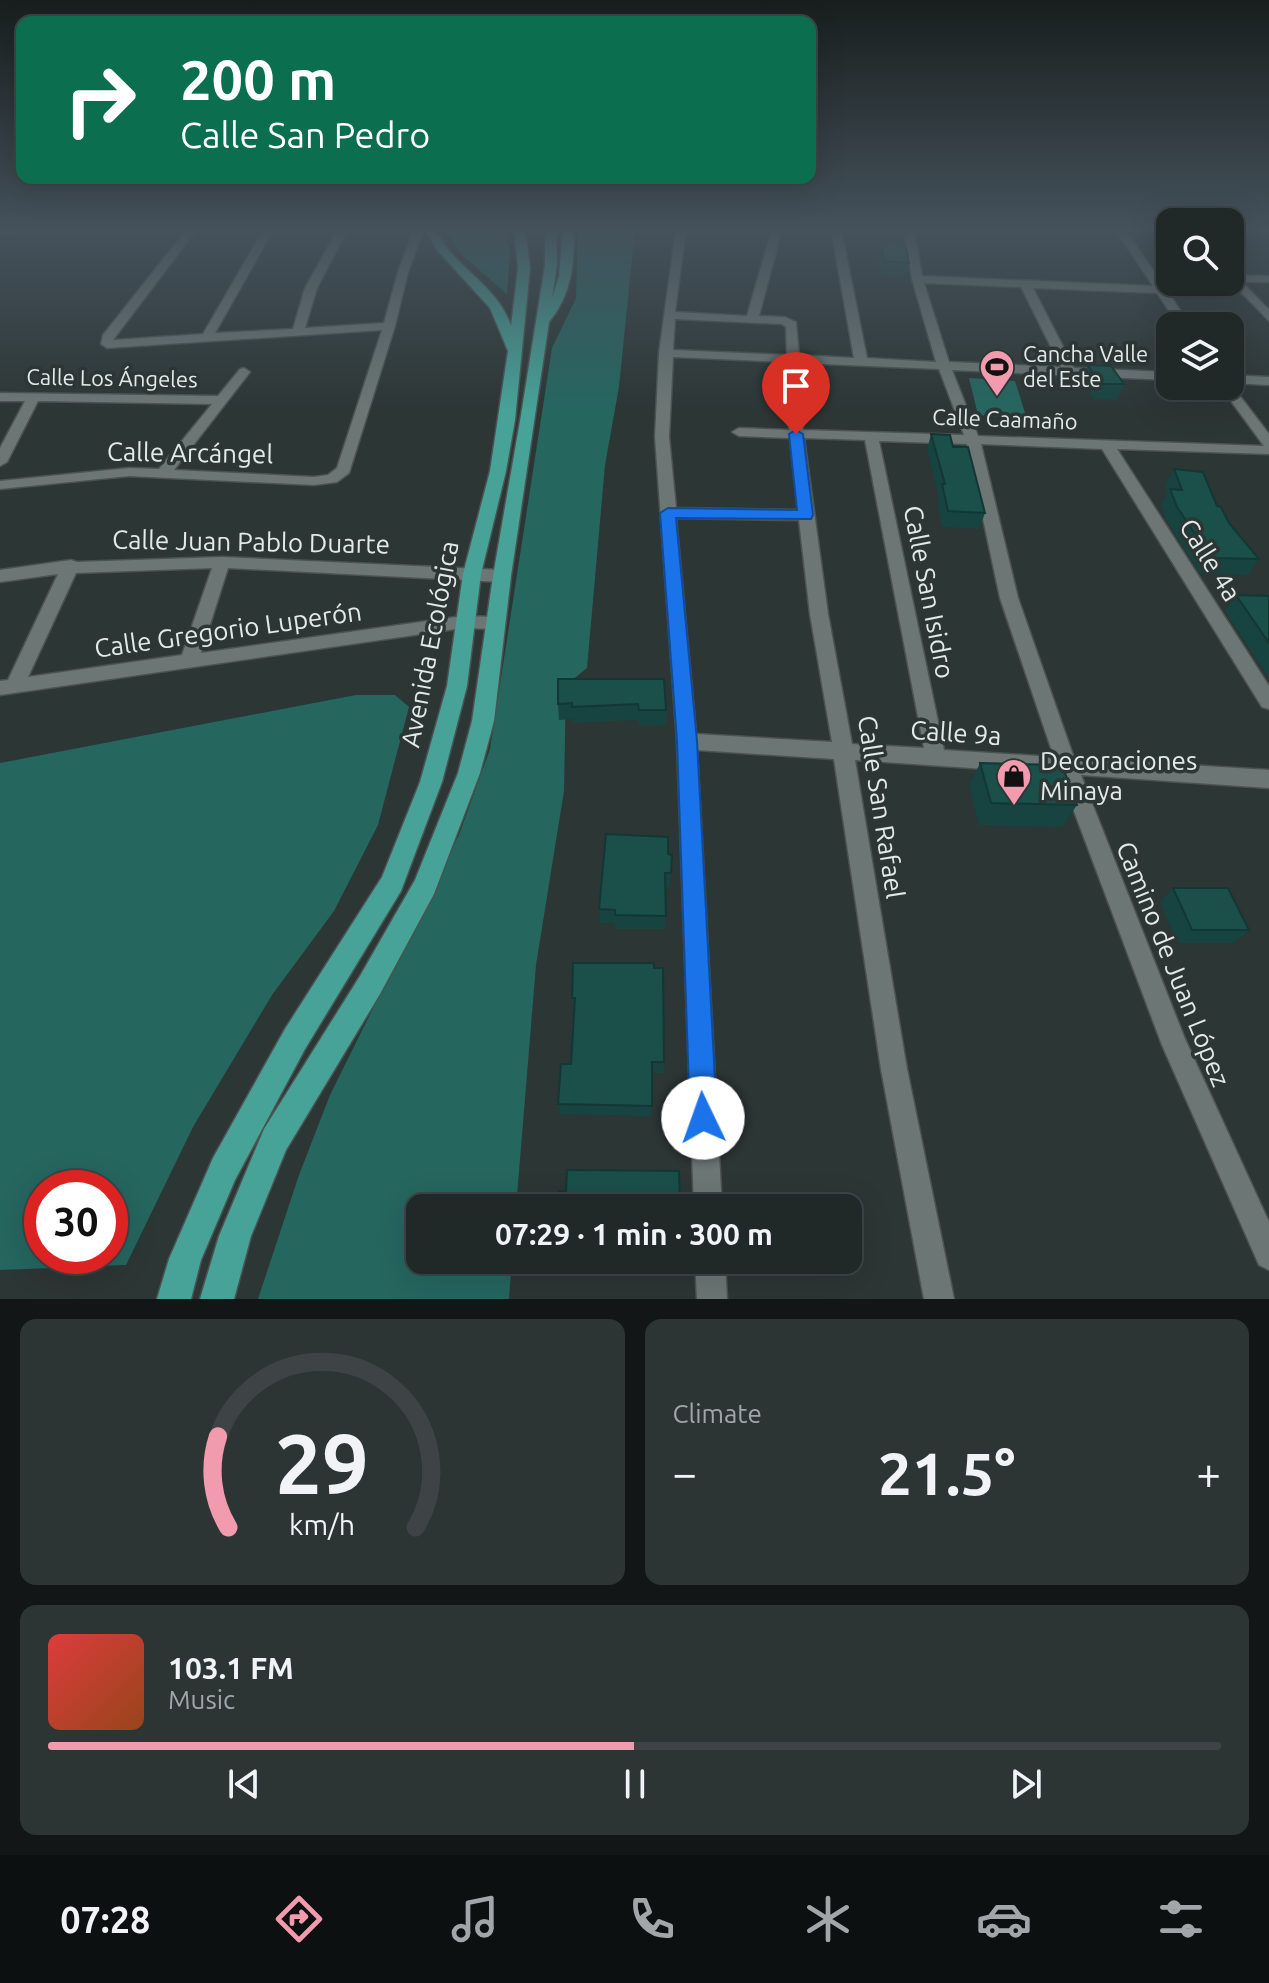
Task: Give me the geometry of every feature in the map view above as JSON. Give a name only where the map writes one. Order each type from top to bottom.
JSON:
[{"type":"main road","points":[[480,290],[498,309],[506,338],[515,351]]},
{"type":"main road","name":"Avenida Ecológica","points":[[174,1299],[185,1259],[224,1169],[295,1039],[392,883],[416,825],[440,754],[457,686],[463,622],[472,574],[498,471],[522,290]]},
{"type":"main road","points":[[217,1299],[235,1236],[275,1140],[370,985],[425,886],[469,773],[483,721],[502,576],[548,290]]},
{"type":"main road","points":[[543,322],[556,307],[564,290]]},
{"type":"street","points":[[145,290],[107,338],[107,344],[389,326],[398,290]]},
{"type":"street","points":[[207,337],[234,290]]},
{"type":"street","points":[[298,331],[311,290]]},
{"type":"street","points":[[673,290],[665,353],[662,437],[687,741],[707,1194]]},
{"type":"street","points":[[669,315],[752,319],[760,290]]},
{"type":"street","points":[[847,290],[861,362]]},
{"type":"street","name":"Camino de Juan López","points":[[920,290],[944,366],[973,440],[1009,598],[1067,766],[1175,1045],[1269,1255]]},
{"type":"street","points":[[1028,290],[1069,371]]},
{"type":"street","points":[[1244,291],[1269,317]]},
{"type":"street","name":"Calle San Rafael","points":[[752,319],[789,322],[795,360],[796,434],[819,614],[894,1069],[939,1299]]},
{"type":"street","name":"Calle Arcángel","points":[[0,485],[129,472],[314,481],[332,479],[344,470],[389,326]]},
{"type":"street","points":[[665,353],[1156,375]]},
{"type":"street","points":[[163,474],[244,372]]},
{"type":"street","points":[[1244,380],[1269,381]]},
{"type":"street","points":[[0,462],[34,396]]},
{"type":"street","name":"Calle Los Ángeles","points":[[0,397],[224,400]]},
{"type":"street","points":[[1239,400],[1263,427],[1269,443]]},
{"type":"street","name":"Calle Caamaño","points":[[739,432],[1269,450]]},
{"type":"street","name":"Calle San Isidro","points":[[871,437],[936,758]]},
{"type":"street","name":"Calle 4a","points":[[1107,445],[1269,702]]},
{"type":"street","points":[[668,513],[806,515]]},
{"type":"street","points":[[189,661],[222,562]]},
{"type":"street","name":"Calle Juan Pablo Duarte","points":[[0,576],[71,565],[222,562],[502,576]]},
{"type":"street","points":[[7,687],[71,565]]},
{"type":"street","name":"Calle Gregorio Luperón","points":[[7,687],[463,622],[496,623]]},
{"type":"street","name":"Calle 9a","points":[[687,741],[1269,779]]},
{"type":"street","points":[[711,1274],[712,1299]]},
{"type":"green space","points":[[576,290],[629,290],[619,387],[605,465],[587,668],[566,685],[564,791],[536,965],[517,1194],[406,1194],[406,1274],[511,1274],[509,1299],[258,1299],[299,1175],[330,1095],[459,835],[490,749],[552,348],[576,298]]},
{"type":"green space","name":"Cancha Valle del Este","points":[[969,378],[1015,381],[1027,419],[978,415]]},
{"type":"green space","points":[[356,695],[395,695],[409,707],[378,825],[334,911],[272,995],[193,1127],[128,1261],[128,1170],[24,1170],[24,1269],[0,1270],[0,763]]},
{"type":"building","points":[[1088,365],[1111,366],[1124,384],[1100,384]]},
{"type":"building","points":[[931,434],[950,435],[953,447],[968,447],[985,513],[948,511],[942,484],[945,484]]},
{"type":"building","points":[[1174,469],[1203,472],[1217,506],[1221,507],[1229,523],[1259,559],[1211,558],[1177,507],[1170,489],[1182,490]]},
{"type":"building","points":[[1236,595],[1269,596],[1269,643]]},
{"type":"building","points":[[558,679],[664,679],[666,710],[639,710],[638,704],[572,707],[572,703],[558,704]]},
{"type":"building","points":[[980,763],[1062,765],[1077,805],[991,803]]},
{"type":"building","points":[[606,834],[668,837],[668,854],[672,855],[671,873],[665,873],[666,916],[615,915],[615,910],[599,909]]},
{"type":"building","points":[[1173,888],[1228,888],[1249,930],[1192,930]]},
{"type":"building","points":[[573,963],[654,963],[654,968],[663,968],[664,1062],[652,1062],[652,1106],[558,1104],[561,1064],[571,1064],[575,998],[572,998]]},
{"type":"building","points":[[567,1170],[679,1171],[680,1194],[559,1194],[559,1191],[566,1191]]},
{"type":"place","name":"Cancha Valle del Este","points":[[997,398]]},
{"type":"place","name":"Decoraciones Minaya","points":[[1014,807]]},
{"type":"route","points":[[703,1118],[687,741],[668,513],[806,515],[796,434]]}]
